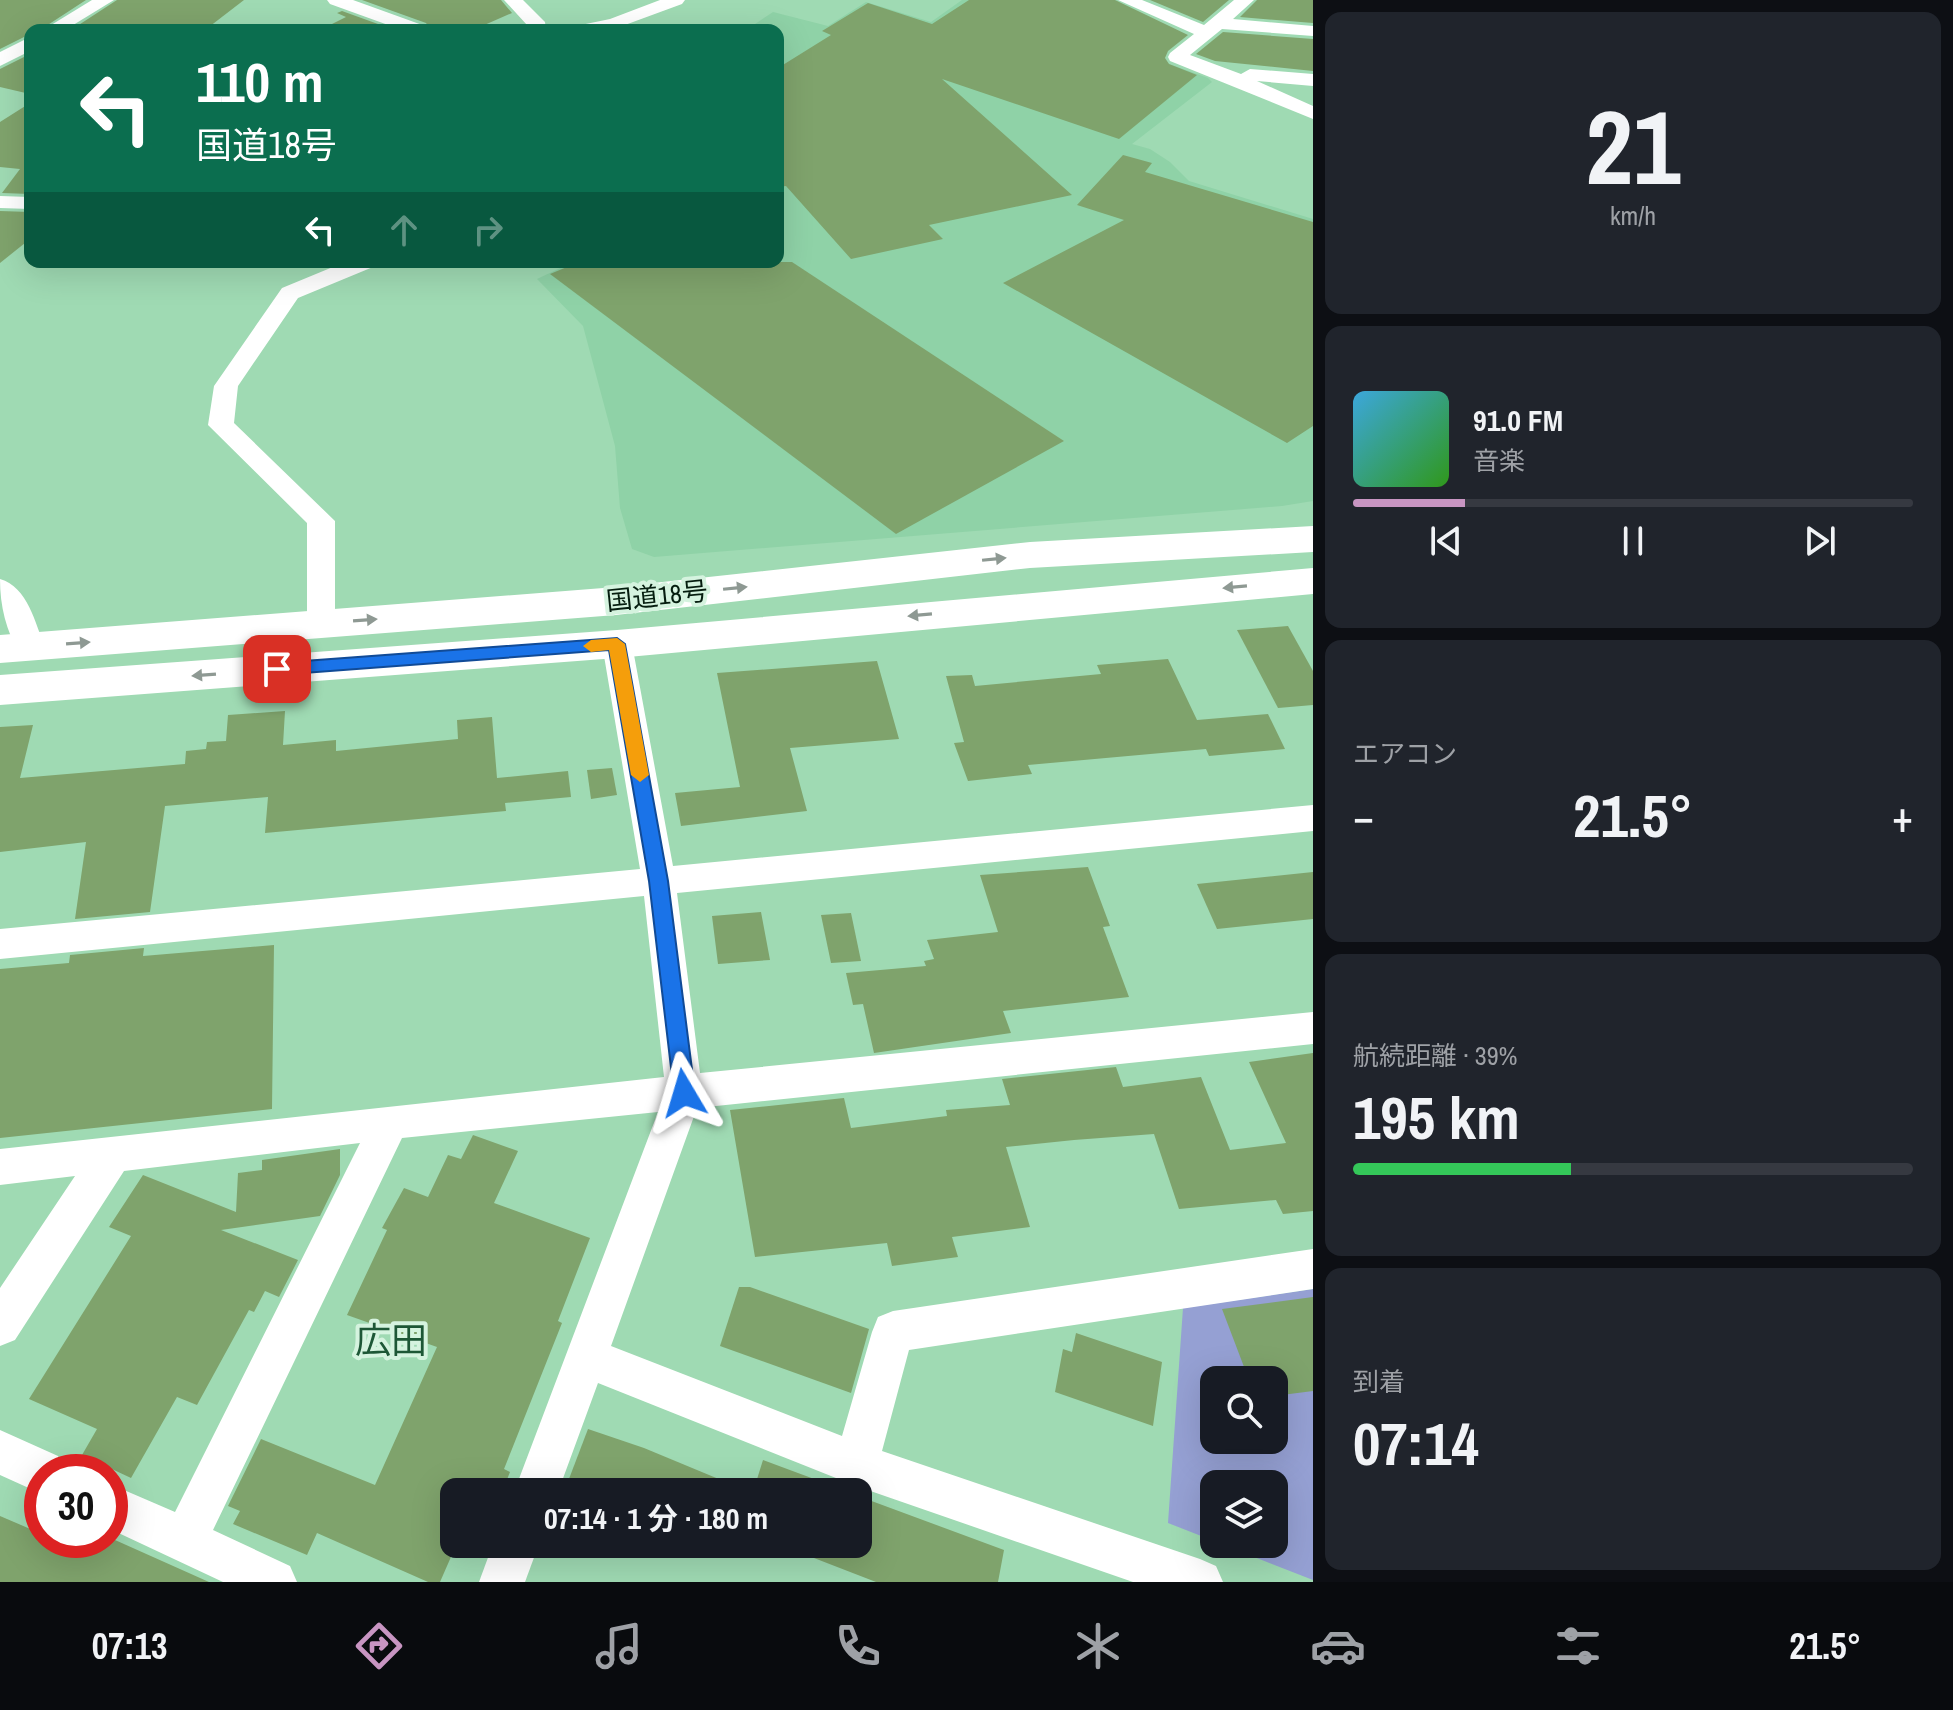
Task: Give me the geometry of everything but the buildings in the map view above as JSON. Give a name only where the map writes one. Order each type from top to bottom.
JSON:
[{"type":"highway","name":"国道18号","points":[[15,648],[616,601],[1030,555],[1313,539]]},
{"type":"highway","name":"国道18号","points":[[0,690],[617,644],[1313,581]]},
{"type":"street","points":[[63,24],[105,0]]},
{"type":"street","points":[[336,0],[402,24]]},
{"type":"street","points":[[513,0],[537,24]]},
{"type":"street","points":[[614,24],[676,0]]},
{"type":"street","points":[[1127,0],[1211,28],[1313,31]]},
{"type":"street","points":[[1245,0],[1177,57],[1313,113]]},
{"type":"street","points":[[0,60],[24,46]]},
{"type":"street","points":[[1222,73],[1313,80]]},
{"type":"street","points":[[0,202],[24,203]]},
{"type":"street","points":[[321,624],[321,521],[221,425],[226,386],[290,293],[350,268]]},
{"type":"street","points":[[0,589],[13,603],[15,648]]},
{"type":"street","points":[[541,1478],[684,1093],[659,881],[617,644]]},
{"type":"street","points":[[0,944],[1313,818]]},
{"type":"street","points":[[0,1167],[390,1122],[1313,1028]]},
{"type":"street","points":[[184,1542],[390,1122]]},
{"type":"street","points":[[0,1325],[112,1155]]},
{"type":"street","points":[[856,1464],[893,1332],[1313,1269]]},
{"type":"street","points":[[585,1357],[856,1464],[1200,1582]]},
{"type":"street","points":[[0,1452],[24,1463]]},
{"type":"street","points":[[128,1515],[274,1582]]},
{"type":"street","points":[[502,1582],[511,1558]]},
{"type":"shaded area","points":[[962,0],[992,0],[1212,82],[1132,144],[1150,149],[1170,162],[1189,181],[1313,219],[1313,501],[654,557],[632,549],[620,508],[615,446],[583,326],[537,279],[560,268],[784,268],[784,24],[755,24],[773,12],[828,26],[866,2],[931,22]]},
{"type":"shaded area","points":[[1313,1289],[1313,1580],[1257,1558],[1288,1558],[1288,1470],[1200,1470],[1200,1536],[1168,1523],[1183,1308]]},
{"type":"slow traffic","points":[[591,646],[617,644],[640,775]]},
{"type":"district","name":"広田","points":[[391,1340]]},
{"type":"route","points":[[277,669],[617,644],[659,881],[684,1093]]}]
